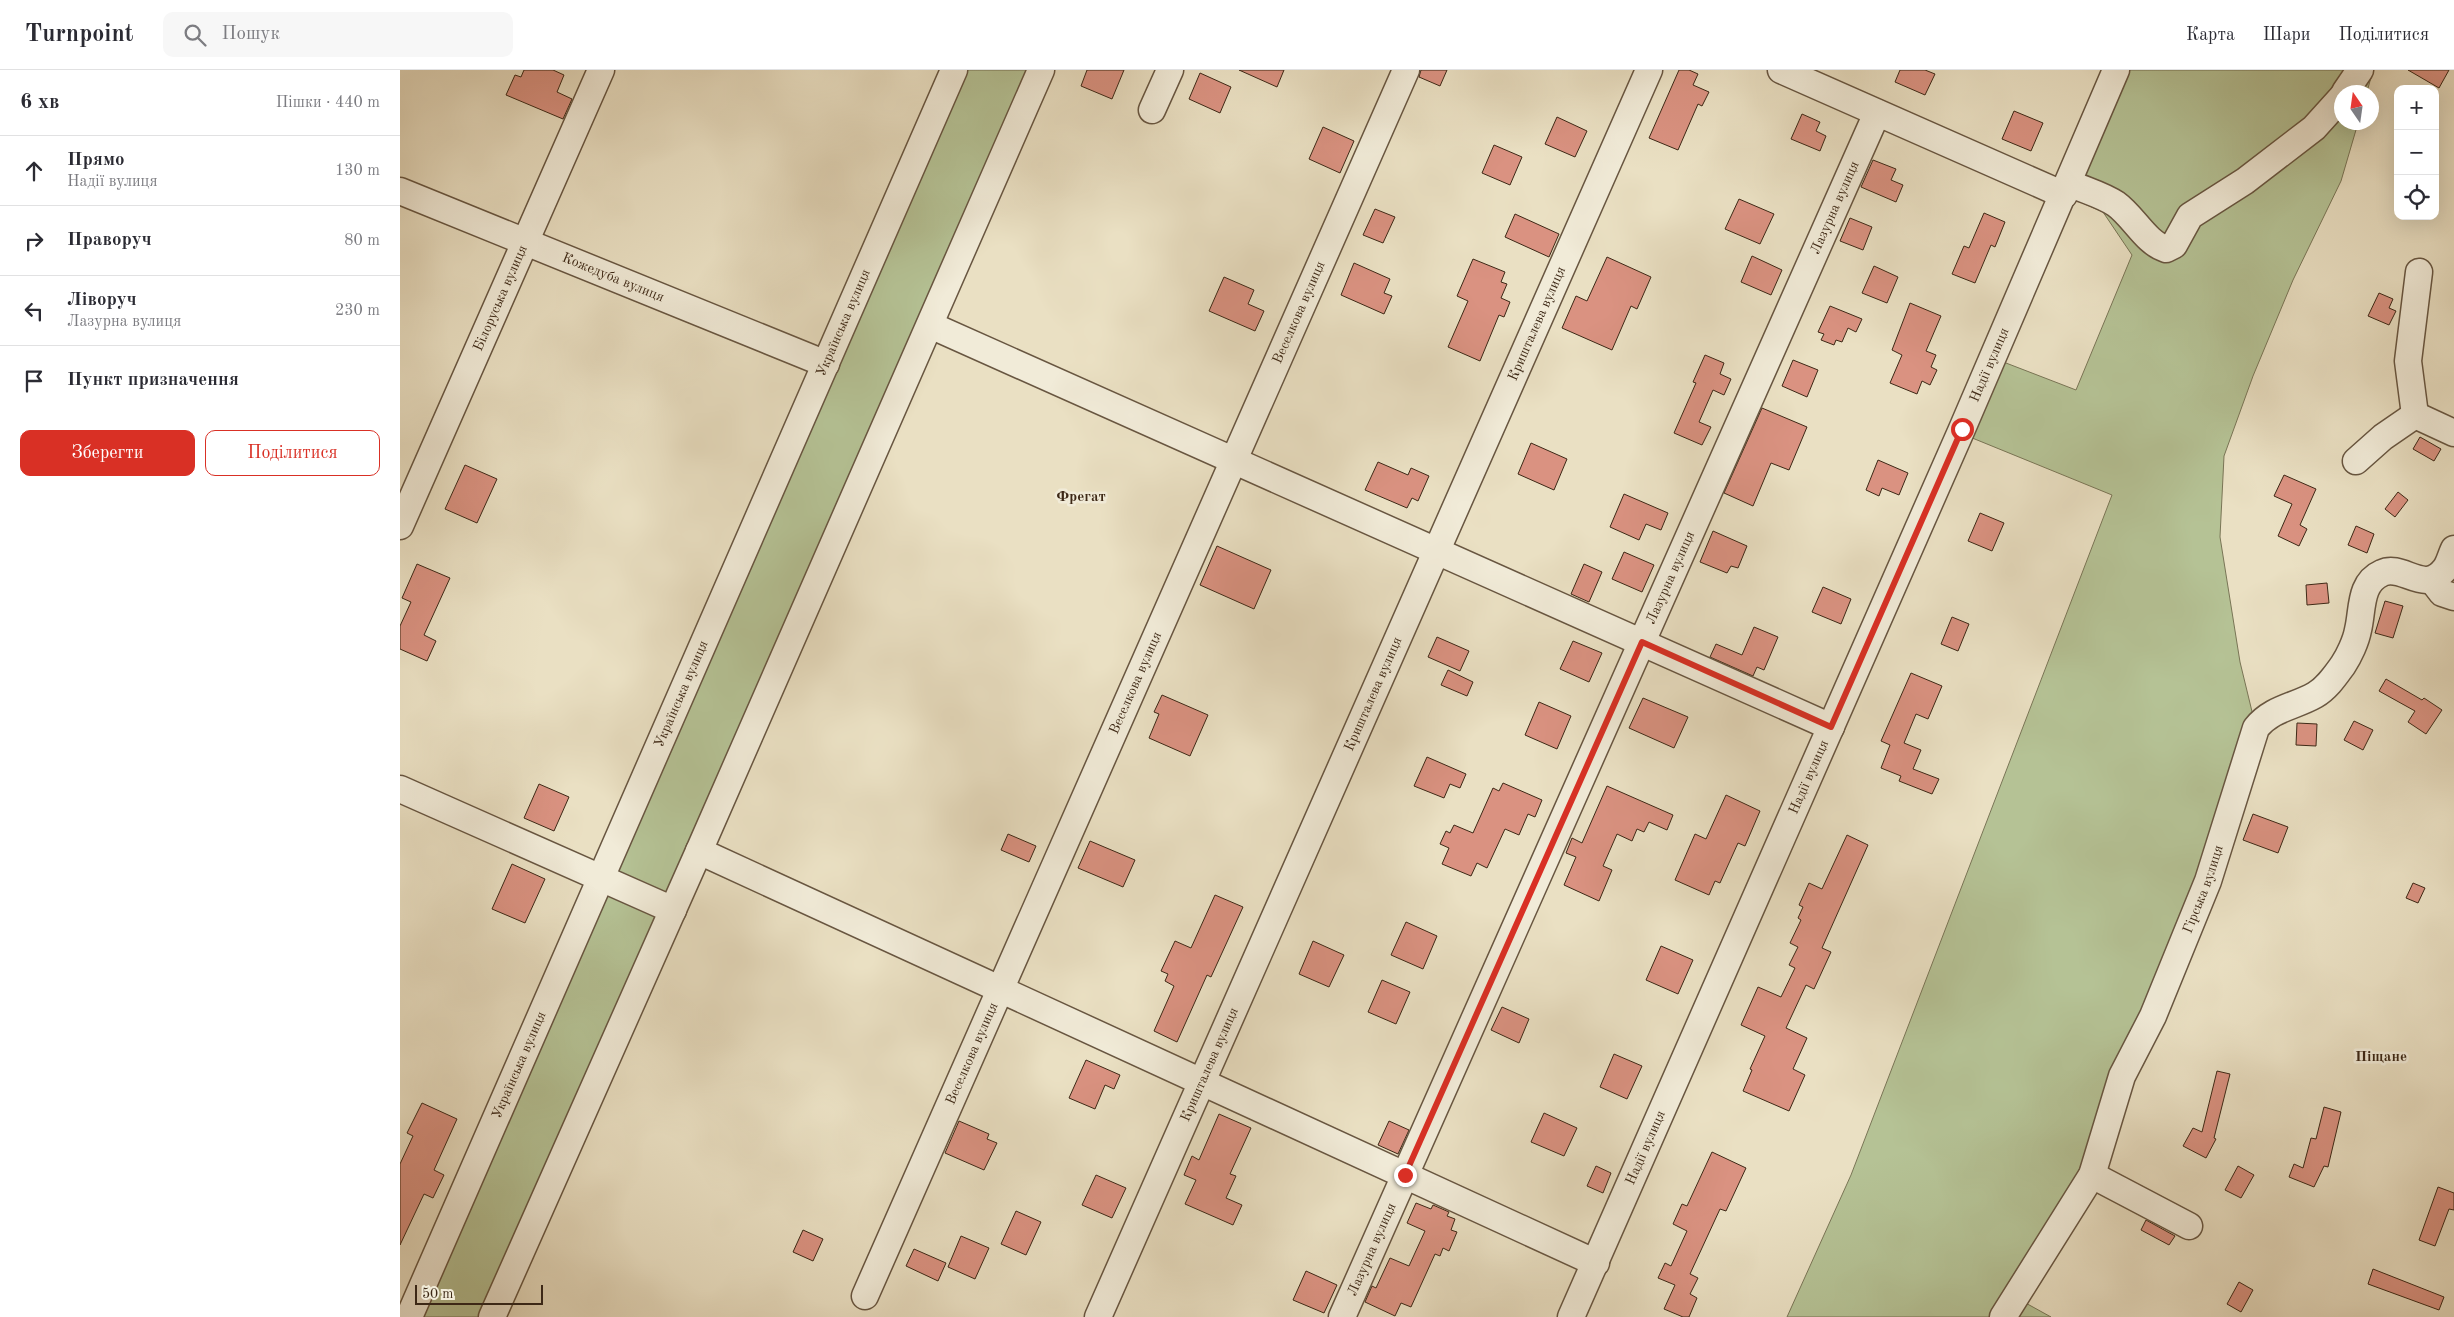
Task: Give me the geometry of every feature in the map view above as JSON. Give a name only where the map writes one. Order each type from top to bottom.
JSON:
[{"type":"street","name":"Білоруська вулиця","points":[[400,526],[601,70]]},
{"type":"street","name":"Українська вулиця","points":[[410,1317],[954,70]]},
{"type":"street","points":[[492,1317],[699,851],[1041,70]]},
{"type":"street","points":[[1152,110],[1170,70]]},
{"type":"street","name":"Веселкова вулиця","points":[[865,1296],[1406,70]]},
{"type":"street","name":"Кришталева вулиця","points":[[1098,1317],[1649,70]]},
{"type":"street","name":"Надії вулиця","points":[[1571,1317],[1831,727],[2116,70]]},
{"type":"street","points":[[2350,85],[2360,70]]},
{"type":"street","points":[[1792,72],[1877,112],[2066,189],[2114,202],[2126,212],[2157,246],[2166,249],[2174,245],[2190,216],[2245,181],[2314,128],[2334,106]]},
{"type":"street","name":"Лазурна вулиця","points":[[1342,1317],[1877,112]]},
{"type":"street","name":"Кожедуба вулиця","points":[[400,191],[826,364]]},
{"type":"street","points":[[2415,415],[2408,361],[2419,272]]},
{"type":"street","points":[[930,326],[1831,727]]},
{"type":"street","points":[[2415,415],[2454,432]]},
{"type":"street","points":[[2356,461],[2383,437],[2415,415]]},
{"type":"street","points":[[2454,548],[2445,570],[2432,580],[2442,593],[2454,597]]},
{"type":"street","name":"Гірська вулиця","points":[[2003,1317],[2092,1175],[2122,1076],[2153,1016],[2208,881],[2256,728],[2264,718],[2286,706],[2314,696],[2325,688],[2344,663],[2358,631],[2362,599],[2370,583],[2382,572],[2394,571],[2416,580],[2432,580]]},
{"type":"street","points":[[400,789],[673,910]]},
{"type":"street","points":[[699,851],[1596,1263]]},
{"type":"street","points":[[2092,1175],[2189,1226]]},
{"type":"green space","points":[[954,70],[1029,70],[689,846],[479,1317],[409,1317]]},
{"type":"green space","points":[[2116,70],[2373,70],[2369,85],[2334,85],[2334,130],[2356,130],[2341,181],[2293,280],[2253,376],[2224,456],[2220,537],[2240,662],[2256,728],[2092,1175],[2003,1317],[1787,1317],[1851,1175],[2112,495],[1960,433],[1993,358],[2076,390],[2132,255],[2103,212],[2064,195]]},
{"type":"green space","points":[[2022,1301],[2051,1317],[2013,1317]]},
{"type":"building","points":[[524,70],[553,70],[564,75],[557,92],[572,99],[563,119],[506,95],[515,75],[521,77]]},
{"type":"building","points":[[1087,70],[1124,70],[1112,99],[1081,86]]},
{"type":"building","points":[[1239,70],[1284,70],[1277,87]]},
{"type":"building","points":[[1421,70],[1447,70],[1440,86],[1419,77]]},
{"type":"building","points":[[1679,70],[1689,70],[1698,74],[1693,85],[1709,92],[1702,106],[1698,104],[1678,150],[1649,138]]},
{"type":"building","points":[[1900,70],[1925,70],[1935,74],[1925,95],[1895,82]]},
{"type":"building","points":[[2408,70],[2449,70],[2439,88],[2439,85],[2434,85]]},
{"type":"building","points":[[1200,73],[1231,87],[1220,113],[1189,99]]},
{"type":"building","points":[[2014,111],[2043,123],[2031,151],[2002,139]]},
{"type":"building","points":[[1802,114],[1820,122],[1816,131],[1826,136],[1820,151],[1791,139]]},
{"type":"building","points":[[1557,117],[1587,131],[1575,157],[1545,144]]},
{"type":"building","points":[[1323,127],[1354,141],[1340,173],[1309,159]]},
{"type":"building","points":[[1494,145],[1522,157],[1510,185],[1482,173]]},
{"type":"building","points":[[1873,160],[1896,169],[1891,180],[1903,185],[1896,202],[1861,187]]},
{"type":"building","points":[[1739,199],[1774,214],[1760,244],[1725,229]]},
{"type":"building","points":[[1375,209],[1395,217],[1383,243],[1363,235]]},
{"type":"building","points":[[1984,213],[2005,222],[1995,247],[1991,245],[1975,283],[1952,274],[1964,246],[1969,248]]},
{"type":"building","points":[[1515,214],[1559,234],[1549,257],[1505,237]]},
{"type":"building","points":[[1850,218],[1872,227],[1863,250],[1840,241]]},
{"type":"building","points":[[1752,256],[1782,270],[1771,295],[1741,282]]},
{"type":"building","points":[[1607,257],[1651,277],[1637,309],[1631,306],[1612,350],[1562,328],[1576,296],[1587,301]]},
{"type":"building","points":[[1473,259],[1505,272],[1501,282],[1507,284],[1501,298],[1510,302],[1504,317],[1499,315],[1480,361],[1448,347],[1468,301],[1457,296]]},
{"type":"building","points":[[1354,263],[1390,279],[1384,293],[1392,296],[1384,314],[1341,295]]},
{"type":"building","points":[[1874,266],[1898,277],[1887,303],[1862,293]]},
{"type":"building","points":[[1224,277],[1254,290],[1248,304],[1264,311],[1255,331],[1209,311]]},
{"type":"building","points":[[2379,293],[2393,299],[2389,308],[2396,311],[2389,325],[2368,316]]},
{"type":"building","points":[[1910,303],[1941,316],[1926,351],[1936,355],[1931,367],[1937,370],[1930,385],[1922,381],[1917,394],[1890,383],[1902,355],[1892,350]]},
{"type":"building","points":[[1830,306],[1862,319],[1856,332],[1848,328],[1842,342],[1836,340],[1834,345],[1821,340],[1824,334],[1818,332]]},
{"type":"building","points":[[1705,355],[1724,363],[1720,374],[1731,379],[1724,395],[1713,390],[1699,422],[1711,427],[1702,445],[1674,433],[1696,383],[1693,382]]},
{"type":"building","points":[[1793,360],[1818,370],[1807,397],[1782,386]]},
{"type":"building","points":[[1762,408],[1807,427],[1789,470],[1771,463],[1753,506],[1724,493]]},
{"type":"building","points":[[2420,437],[2441,449],[2434,461],[2413,449]]},
{"type":"building","points":[[1531,443],[1567,459],[1554,490],[1518,474]]},
{"type":"building","points":[[1878,460],[1908,473],[1899,495],[1882,488],[1879,496],[1866,490]]},
{"type":"building","points":[[1378,462],[1408,475],[1411,468],[1429,476],[1418,501],[1412,498],[1407,508],[1365,490]]},
{"type":"building","points":[[465,465],[497,479],[477,523],[445,509]]},
{"type":"building","points":[[2284,475],[2316,489],[2300,525],[2307,529],[2299,546],[2278,536],[2292,504],[2274,496]]},
{"type":"building","points":[[2398,492],[2408,500],[2395,517],[2385,509]]},
{"type":"building","points":[[1624,494],[1668,513],[1661,530],[1646,524],[1639,540],[1610,527]]},
{"type":"building","points":[[1980,513],[2004,523],[1992,551],[1968,541]]},
{"type":"building","points":[[2356,526],[2374,534],[2367,553],[2348,545]]},
{"type":"building","points":[[1713,531],[1747,546],[1738,568],[1731,566],[1727,573],[1700,562]]},
{"type":"building","points":[[1217,546],[1271,570],[1254,609],[1200,585]]},
{"type":"building","points":[[1624,552],[1654,565],[1642,592],[1612,579]]},
{"type":"building","points":[[417,564],[450,578],[424,635],[436,641],[427,661],[400,649],[400,626],[411,602],[402,598]]},
{"type":"building","points":[[1584,564],[1602,572],[1589,602],[1571,594]]},
{"type":"building","points":[[2327,583],[2329,603],[2307,605],[2306,585]]},
{"type":"building","points":[[1823,587],[1851,599],[1841,624],[1812,612]]},
{"type":"building","points":[[2385,601],[2403,606],[2393,638],[2375,633]]},
{"type":"building","points":[[1952,617],[1969,624],[1958,651],[1941,644]]},
{"type":"building","points":[[1754,627],[1778,637],[1764,670],[1757,667],[1753,676],[1710,657],[1716,644],[1742,655]]},
{"type":"building","points":[[1437,637],[1469,651],[1460,671],[1428,657]]},
{"type":"building","points":[[1573,641],[1602,653],[1589,682],[1560,669]]},
{"type":"building","points":[[1448,670],[1473,682],[1467,696],[1441,685]]},
{"type":"building","points":[[1911,673],[1942,686],[1928,719],[1916,714],[1904,743],[1921,750],[1913,769],[1939,779],[1932,794],[1899,781],[1901,776],[1881,768],[1890,745],[1881,741]]},
{"type":"building","points":[[2386,679],[2422,700],[2424,698],[2442,710],[2426,734],[2408,722],[2415,711],[2379,691]]},
{"type":"building","points":[[1162,695],[1208,715],[1190,756],[1149,738],[1159,714],[1154,712]]},
{"type":"building","points":[[1643,698],[1688,717],[1674,748],[1629,728]]},
{"type":"building","points":[[1539,702],[1571,716],[1557,749],[1525,735]]},
{"type":"building","points":[[2354,721],[2373,730],[2363,750],[2344,740]]},
{"type":"building","points":[[2297,723],[2317,724],[2316,746],[2296,745]]},
{"type":"building","points":[[1427,757],[1466,774],[1460,788],[1450,784],[1444,798],[1414,786]]},
{"type":"building","points":[[1503,783],[1542,800],[1535,817],[1528,814],[1519,835],[1505,829],[1487,868],[1477,863],[1471,876],[1442,864],[1449,848],[1440,844],[1446,831],[1450,833],[1454,825],[1473,833],[1493,788],[1499,791]]},
{"type":"building","points":[[539,784],[569,797],[554,831],[524,818]]},
{"type":"building","points":[[1607,786],[1673,815],[1667,830],[1649,822],[1644,832],[1637,829],[1632,841],[1617,834],[1603,866],[1612,870],[1599,901],[1564,885],[1576,857],[1566,853],[1572,838],[1582,843]]},
{"type":"building","points":[[1726,795],[1760,811],[1745,846],[1738,843],[1720,883],[1715,881],[1709,895],[1675,880],[1695,834],[1706,839]]},
{"type":"building","points":[[2253,814],[2288,827],[2278,853],[2243,840]]},
{"type":"building","points":[[1008,834],[1036,846],[1029,862],[1001,850]]},
{"type":"building","points":[[1847,835],[1868,845],[1822,948],[1831,952],[1814,989],[1806,985],[1786,1028],[1807,1038],[1793,1069],[1805,1075],[1789,1111],[1743,1091],[1752,1070],[1750,1069],[1765,1036],[1741,1025],[1758,987],[1781,997],[1795,968],[1789,965],[1798,947],[1790,943],[1801,920],[1798,918],[1803,907],[1799,905],[1809,883],[1822,889]]},
{"type":"building","points":[[1090,841],[1135,860],[1123,887],[1078,868]]},
{"type":"building","points":[[512,864],[545,879],[525,923],[492,909]]},
{"type":"building","points":[[2413,883],[2425,888],[2418,903],[2406,898]]},
{"type":"building","points":[[1215,895],[1243,907],[1211,977],[1207,975],[1177,1042],[1154,1031],[1174,986],[1165,981],[1168,974],[1161,971],[1175,941],[1191,948]]},
{"type":"building","points":[[1406,922],[1437,936],[1423,969],[1391,955]]},
{"type":"building","points":[[1313,941],[1344,955],[1329,987],[1299,974]]},
{"type":"building","points":[[1661,946],[1693,960],[1678,994],[1646,980]]},
{"type":"building","points":[[1382,980],[1410,992],[1396,1024],[1368,1012]]},
{"type":"building","points":[[1502,1007],[1529,1019],[1519,1043],[1491,1030]]},
{"type":"building","points":[[1614,1054],[1642,1066],[1627,1099],[1600,1087]]},
{"type":"building","points":[[1086,1060],[1120,1075],[1114,1089],[1105,1085],[1095,1109],[1069,1098]]},
{"type":"building","points":[[2217,1071],[2230,1074],[2214,1138],[2216,1139],[2206,1158],[2183,1146],[2193,1128],[2202,1132]]},
{"type":"building","points":[[422,1103],[457,1119],[434,1170],[444,1175],[433,1198],[424,1194],[400,1245],[400,1164],[413,1136],[407,1133]]},
{"type":"building","points":[[2324,1107],[2341,1112],[2328,1167],[2324,1166],[2314,1187],[2289,1177],[2294,1164],[2303,1168],[2311,1138],[2316,1139]]},
{"type":"building","points":[[1544,1113],[1577,1128],[1564,1156],[1531,1142]]},
{"type":"building","points":[[1219,1114],[1251,1128],[1230,1174],[1236,1176],[1226,1198],[1242,1205],[1233,1225],[1185,1204],[1196,1180],[1184,1175],[1192,1156],[1199,1160]]},
{"type":"building","points":[[959,1121],[989,1134],[987,1139],[997,1143],[984,1170],[945,1153]]},
{"type":"building","points":[[1389,1121],[1409,1130],[1398,1154],[1378,1145]]},
{"type":"building","points":[[1712,1152],[1746,1168],[1726,1211],[1720,1209],[1690,1274],[1698,1278],[1690,1294],[1697,1298],[1689,1317],[1683,1317],[1664,1309],[1675,1285],[1658,1278],[1665,1263],[1671,1266],[1687,1231],[1673,1224],[1682,1204],[1687,1206]]},
{"type":"building","points":[[1596,1166],[1611,1173],[1603,1193],[1587,1186]]},
{"type":"building","points":[[2238,1166],[2254,1175],[2241,1198],[2225,1190]]},
{"type":"building","points":[[1096,1175],[1126,1188],[1112,1218],[1082,1205]]},
{"type":"building","points":[[2438,1187],[2454,1193],[2454,1210],[2449,1209],[2435,1246],[2419,1240]]},
{"type":"building","points":[[1416,1203],[1431,1209],[1433,1205],[1449,1212],[1447,1216],[1455,1219],[1451,1230],[1457,1232],[1449,1251],[1443,1248],[1440,1256],[1435,1254],[1411,1307],[1401,1303],[1395,1316],[1365,1302],[1372,1286],[1376,1288],[1390,1258],[1409,1266],[1425,1231],[1407,1223]]},
{"type":"building","points":[[1016,1211],[1041,1222],[1026,1255],[1001,1244]]},
{"type":"building","points":[[2146,1220],[2175,1236],[2169,1245],[2141,1230]]},
{"type":"building","points":[[803,1230],[823,1239],[813,1261],[793,1252]]},
{"type":"building","points":[[961,1236],[989,1248],[975,1279],[948,1267]]},
{"type":"building","points":[[914,1249],[946,1263],[938,1281],[906,1266]]},
{"type":"building","points":[[2373,1269],[2444,1297],[2439,1310],[2368,1284]]},
{"type":"building","points":[[1306,1271],[1337,1285],[1324,1313],[1293,1300]]},
{"type":"building","points":[[2239,1282],[2253,1290],[2241,1312],[2227,1304]]},
{"type":"district","name":"Фрегат","points":[[1081,497]]},
{"type":"district","name":"Піщане","points":[[2381,1057]]},
{"type":"route","points":[[1405,1175],[1642,642],[1831,727],[1962,429]]}]
